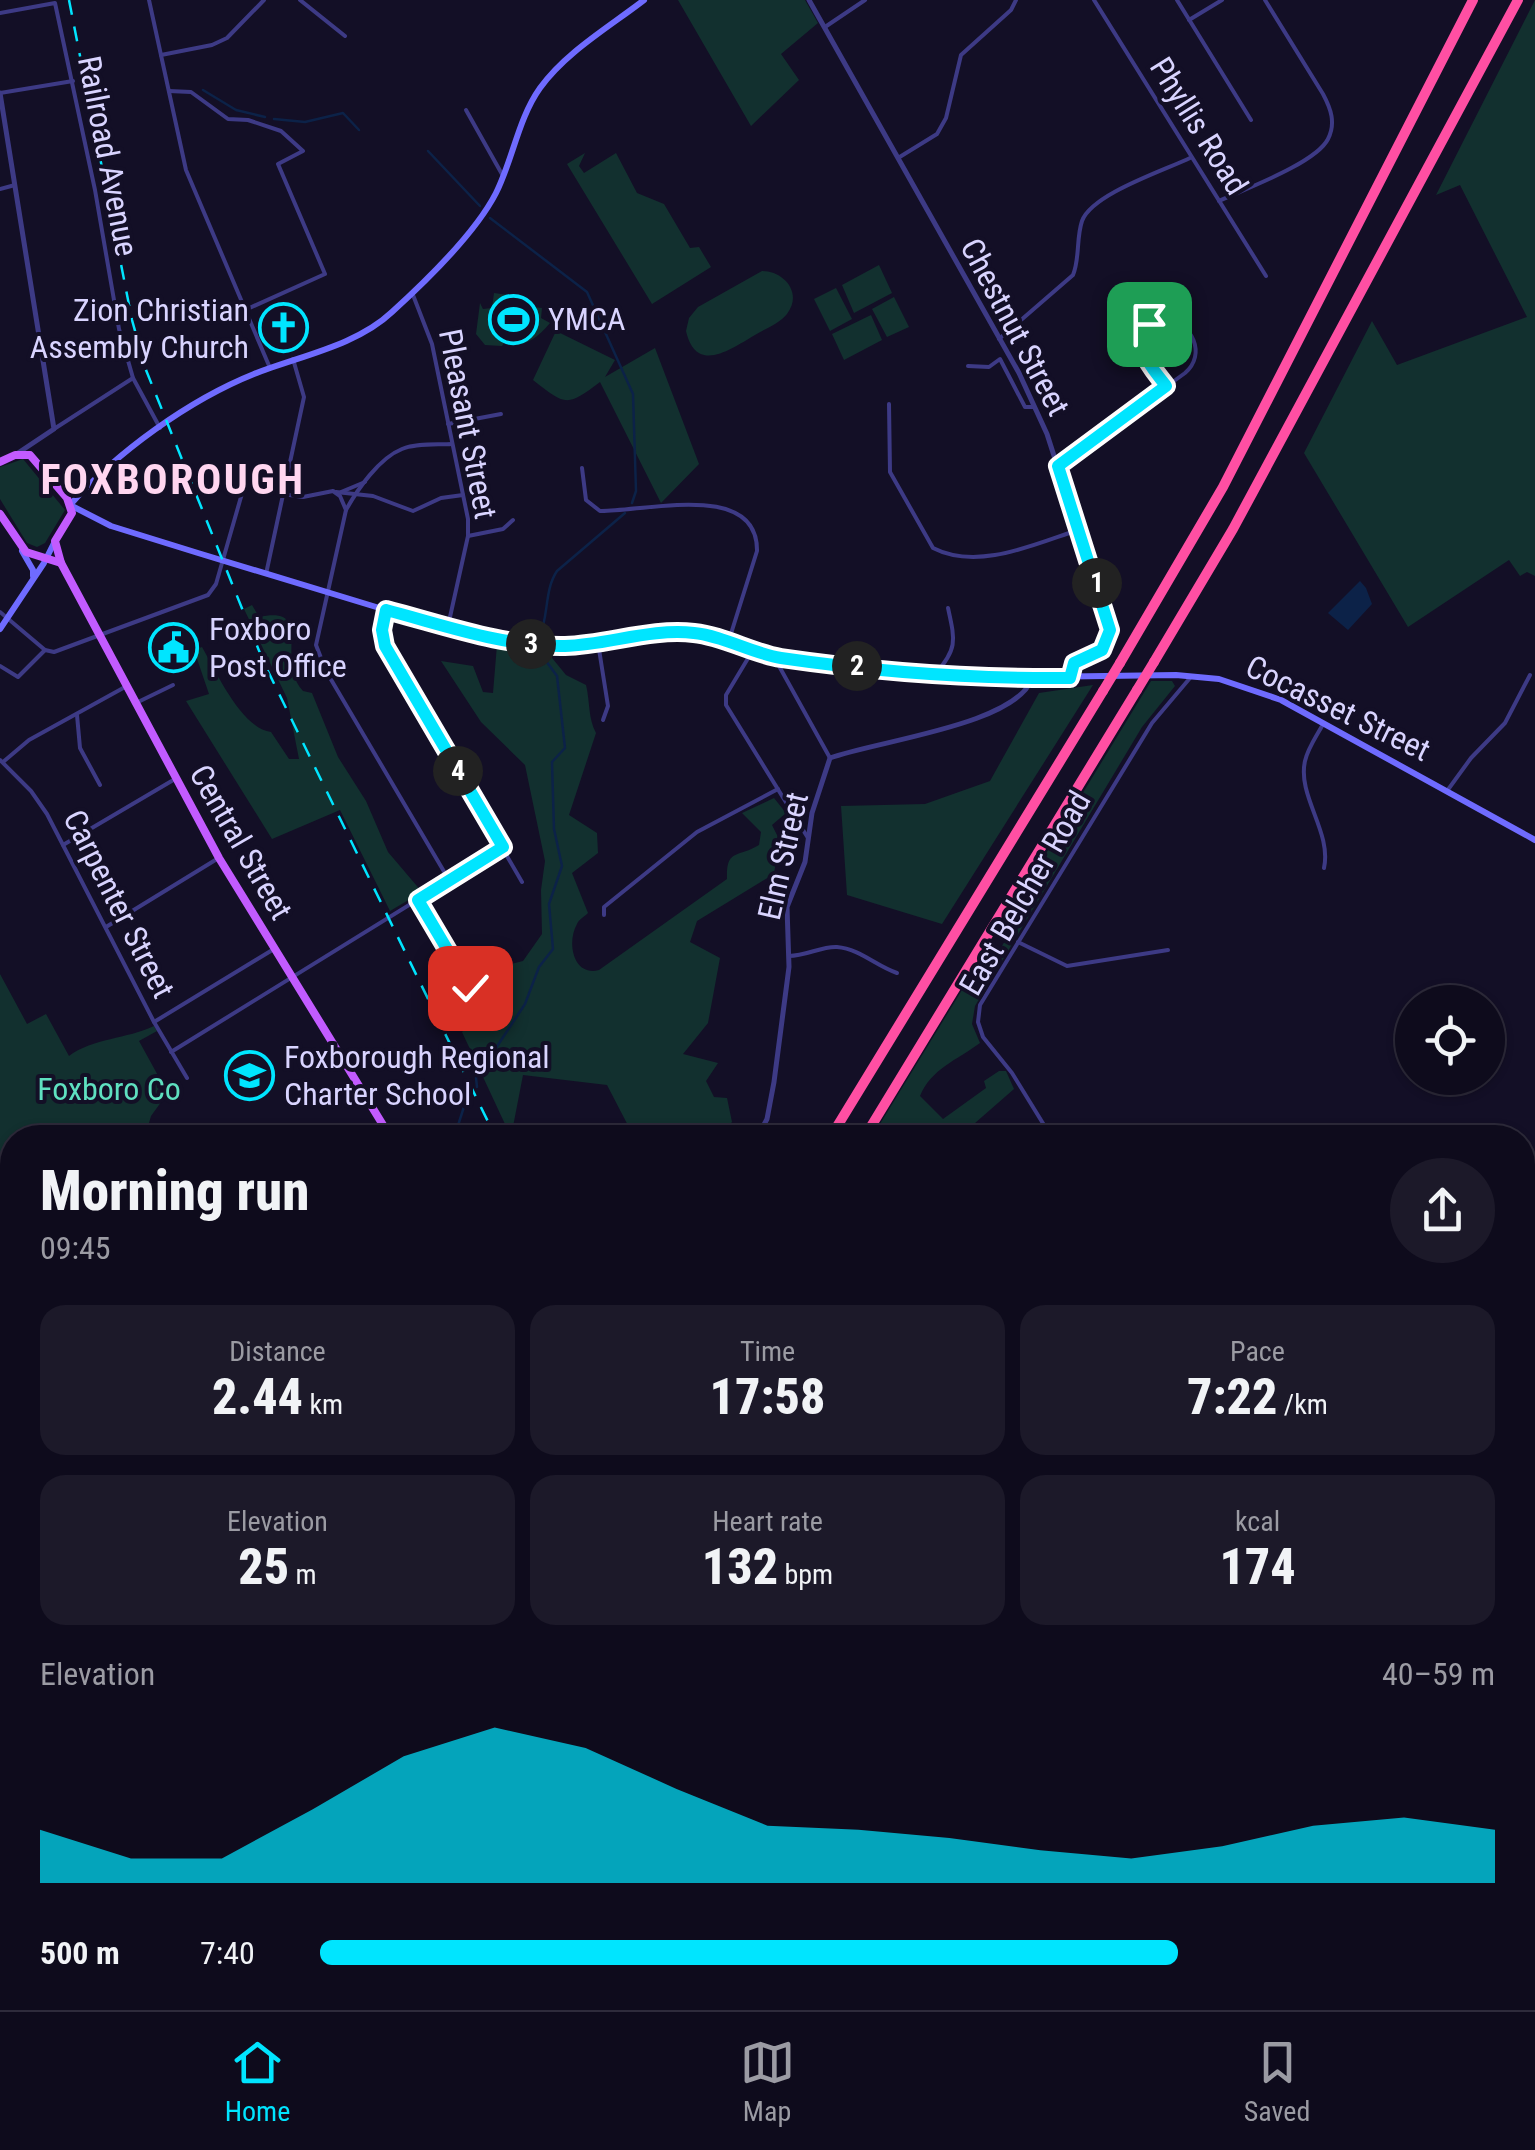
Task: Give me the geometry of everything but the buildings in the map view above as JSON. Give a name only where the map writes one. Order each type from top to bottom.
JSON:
[{"type":"highway","points":[[838,1125],[1120,664],[1223,486],[1473,0]]},
{"type":"highway","points":[[872,1125],[1234,528],[1518,0]]},
{"type":"main road","points":[[0,629],[3,615],[31,581],[70,516],[70,505],[97,478],[160,428],[218,391],[366,331],[412,292],[479,220],[503,176],[528,108],[548,79],[644,0]]},
{"type":"main road","points":[[6,458],[26,454],[36,461]]},
{"type":"main road","name":"Cocasset Street","points":[[36,461],[70,505],[111,526],[386,610],[535,644],[598,643],[684,632],[774,656],[935,674],[1032,679],[1191,675],[1223,680],[1261,691],[1324,723],[1535,840]]},
{"type":"main road","points":[[0,514],[34,572],[31,581]]},
{"type":"main road","name":"Central Street","points":[[55,541],[61,563],[98,636],[219,858],[383,1125]]},
{"type":"main road","points":[[20,546],[29,554],[61,563]]},
{"type":"street","points":[[150,0],[187,172],[270,368]]},
{"type":"street","points":[[161,56],[227,38],[264,0]]},
{"type":"street","points":[[300,0],[345,36]]},
{"type":"street","name":"Chestnut Street","points":[[809,0],[1036,406],[1105,609],[1110,635],[1102,650],[1074,663],[1070,678]]},
{"type":"street","points":[[824,27],[866,0]]},
{"type":"street","points":[[898,158],[939,131],[946,118],[961,55],[1012,10],[1016,0]]},
{"type":"street","name":"Phyllis Road","points":[[1094,0],[1266,276]]},
{"type":"street","points":[[1177,0],[1251,120]]},
{"type":"street","points":[[1190,20],[1222,0]]},
{"type":"street","points":[[1219,202],[1312,155],[1326,143],[1332,128],[1331,110],[1324,94],[1265,0]]},
{"type":"street","name":"Railroad Avenue","points":[[0,13],[55,3],[95,190],[110,293],[133,378],[160,428]]},
{"type":"street","points":[[54,429],[0,95],[72,82]]},
{"type":"street","points":[[169,90],[194,94],[230,120],[248,120],[281,131],[303,151],[278,164],[325,274],[245,310]]},
{"type":"street","points":[[466,110],[503,176]]},
{"type":"street","points":[[999,339],[1073,276],[1078,264],[1081,224],[1095,204],[1192,158]]},
{"type":"street","points":[[0,189],[15,185]]},
{"type":"street","name":"Pleasant Street","points":[[412,292],[429,333],[468,536],[448,626]]},
{"type":"street","points":[[1058,466],[1189,370],[1197,354],[1194,340],[1186,328],[1166,318],[1149,324],[1140,345],[1166,386]]},
{"type":"street","points":[[968,366],[989,368],[1000,359],[1026,407],[1036,406]]},
{"type":"street","points":[[266,574],[304,398],[293,360]]},
{"type":"street","points":[[6,458],[133,378]]},
{"type":"street","points":[[889,404],[890,472],[933,548],[940,552],[992,556],[1078,530]]},
{"type":"street","points":[[448,424],[500,414]]},
{"type":"street","points":[[36,461],[34,448],[41,438]]},
{"type":"street","points":[[449,880],[316,645],[346,510],[356,495],[386,460],[404,448],[452,444]]},
{"type":"street","points":[[582,468],[586,500],[600,512],[715,506],[735,511],[746,519],[756,538],[757,551],[728,642]]},
{"type":"street","points":[[3,615],[45,650],[56,652],[208,595],[216,584],[247,476]]},
{"type":"street","points":[[336,492],[366,482]]},
{"type":"street","points":[[283,494],[303,497],[328,490],[373,496],[413,511],[441,498],[463,495]]},
{"type":"street","points":[[336,492],[346,510]]},
{"type":"street","points":[[468,536],[503,530],[512,520]]},
{"type":"street","points":[[935,674],[954,648],[948,608]]},
{"type":"street","points":[[386,610],[382,630],[385,646],[522,882]]},
{"type":"street","points":[[598,643],[608,706],[603,720]]},
{"type":"street","points":[[0,666],[17,677],[45,650]]},
{"type":"street","points":[[753,650],[725,702],[808,838]]},
{"type":"street","name":"Elm Street","points":[[763,1125],[773,1093],[789,956],[787,907],[805,862],[812,813],[830,758],[774,656]]},
{"type":"street","name":"East Belcher Road","points":[[1044,1125],[1010,1070],[984,1039],[978,1022],[983,998],[1152,723],[1187,685],[1191,675]]},
{"type":"street","points":[[1446,791],[1505,723],[1530,675]]},
{"type":"street","points":[[830,758],[990,714],[1024,693],[1032,679]]},
{"type":"street","points":[[134,704],[173,685]]},
{"type":"street","points":[[1,761],[126,686]]},
{"type":"street","points":[[77,713],[80,748],[100,784]]},
{"type":"street","points":[[1324,723],[1308,752],[1304,769],[1326,851],[1324,868]]},
{"type":"street","name":"Carpenter Street","points":[[1,761],[37,798],[187,1078]]},
{"type":"street","points":[[62,845],[175,778]]},
{"type":"street","points":[[604,915],[604,907],[697,832],[778,789]]},
{"type":"street","points":[[171,1052],[503,847]]},
{"type":"street","points":[[106,926],[219,858]]},
{"type":"street","points":[[418,900],[470,988]]},
{"type":"street","points":[[1018,942],[1066,966],[1168,950]]},
{"type":"street","points":[[154,1022],[274,948]]},
{"type":"street","points":[[789,956],[842,948],[897,973]]},
{"type":"green space","points":[[678,0],[805,0],[818,23],[781,54],[799,80],[751,126]]},
{"type":"green space","points":[[1535,0],[1535,576],[1527,572],[1520,576],[1509,560],[1408,627],[1304,453],[1372,321],[1397,365],[1527,317],[1460,185],[1436,195]]},
{"type":"green space","points":[[585,153],[579,166],[584,173],[616,153],[637,193],[664,204],[690,248],[699,247],[711,267],[652,304],[567,164]]},
{"type":"green space","points":[[879,265],[892,293],[854,313],[842,285]]},
{"type":"green space","points":[[762,271],[777,275],[789,285],[793,298],[787,314],[725,351],[715,355],[698,352],[686,331],[689,318],[698,307]]},
{"type":"green space","points":[[836,288],[852,319],[830,331],[814,299]]},
{"type":"green space","name":"YMCA","points":[[494,293],[524,297],[524,306],[542,308],[541,318],[550,323],[526,343],[508,345],[507,339],[502,346],[485,345],[476,334],[480,303],[483,309],[492,308]]},
{"type":"green space","points":[[894,297],[909,327],[887,337],[872,309]]},
{"type":"green space","points":[[871,315],[882,340],[844,360],[832,334]]},
{"type":"green space","points":[[556,331],[615,360],[605,377],[655,348],[699,464],[661,503],[600,382],[580,396],[566,400],[533,380]]},
{"type":"green space","points":[[23,459],[65,510],[45,543],[37,547],[27,543],[0,499],[0,467]]},
{"type":"green space","points":[[252,605],[259,617],[276,615],[286,619],[295,678],[303,691],[312,693],[338,757],[366,801],[388,852],[422,892],[390,911],[340,810],[272,839],[186,701],[209,694],[194,650],[202,647],[240,710],[260,728],[271,732],[289,759],[299,759],[287,698],[244,609]]},
{"type":"green space","points":[[497,645],[548,653],[566,675],[586,685],[596,733],[569,815],[597,833],[598,853],[572,873],[588,913],[574,932],[574,957],[590,971],[599,970],[727,879],[731,858],[759,845],[761,832],[742,813],[774,798],[786,813],[772,825],[779,839],[774,874],[697,921],[690,942],[720,958],[708,1023],[683,1054],[718,1063],[706,1081],[714,1097],[727,1098],[729,1125],[628,1125],[607,1085],[523,1075],[513,1125],[505,1125],[462,1032],[486,1011],[499,967],[523,961],[542,934],[545,861],[525,765],[481,722],[441,661],[473,666],[483,692],[493,693]]},
{"type":"green space","points":[[1151,681],[1172,681],[1175,686],[1142,727],[975,1006],[972,1024],[980,1043],[938,1072],[920,1096],[943,1119],[986,1088],[984,1081],[999,1071],[1006,1071],[1014,1089],[973,1125],[879,1125],[976,967],[986,972],[1008,936],[1000,929]]},
{"type":"green space","points":[[1093,685],[942,924],[847,895],[841,806],[925,804],[990,781],[1039,693]]},
{"type":"green space","name":"Foxboro Co","points":[[0,974],[27,1024],[46,1014],[69,1056],[154,1026],[157,1031],[139,1041],[161,1081],[164,1098],[148,1125],[0,1125]]},
{"type":"water","points":[[1360,581],[1372,604],[1348,630],[1328,613]]},
{"type":"waterway","points":[[203,90],[236,110],[265,117]]},
{"type":"waterway","points":[[274,119],[305,122],[343,113],[359,130]]},
{"type":"waterway","points":[[428,151],[480,206]]},
{"type":"waterway","points":[[490,218],[587,292],[633,394],[636,491],[632,503]]},
{"type":"waterway","points":[[539,638],[557,571],[625,513]]},
{"type":"waterway","points":[[477,1087],[476,1078],[525,1004],[539,967],[553,949],[549,904],[562,866],[554,829],[552,762],[565,748],[557,676],[538,650]]},
{"type":"waterway","points":[[458,1125],[469,1091]]},
{"type":"railway","points":[[69,0],[132,320],[146,370],[264,663],[490,1125]]},
{"type":"place","name":"YMCA","points":[[513,319]]},
{"type":"place","name":"Zion Christian Assembly Church","points":[[284,328]]},
{"type":"place","name":"Foxboro Post Office","points":[[174,647]]},
{"type":"place","name":"Foxborough Regional Charter School","points":[[249,1075]]},
{"type":"district","name":"FOXBOROUGH","points":[[173,479]]},
{"type":"route","points":[[470,988],[418,900],[503,847],[383,642],[386,610],[495,638],[535,644],[577,645],[684,632],[783,658],[974,678],[1070,678],[1074,663],[1102,650],[1110,630],[1058,466],[1166,386],[1141,349],[1143,331],[1149,324]]}]
